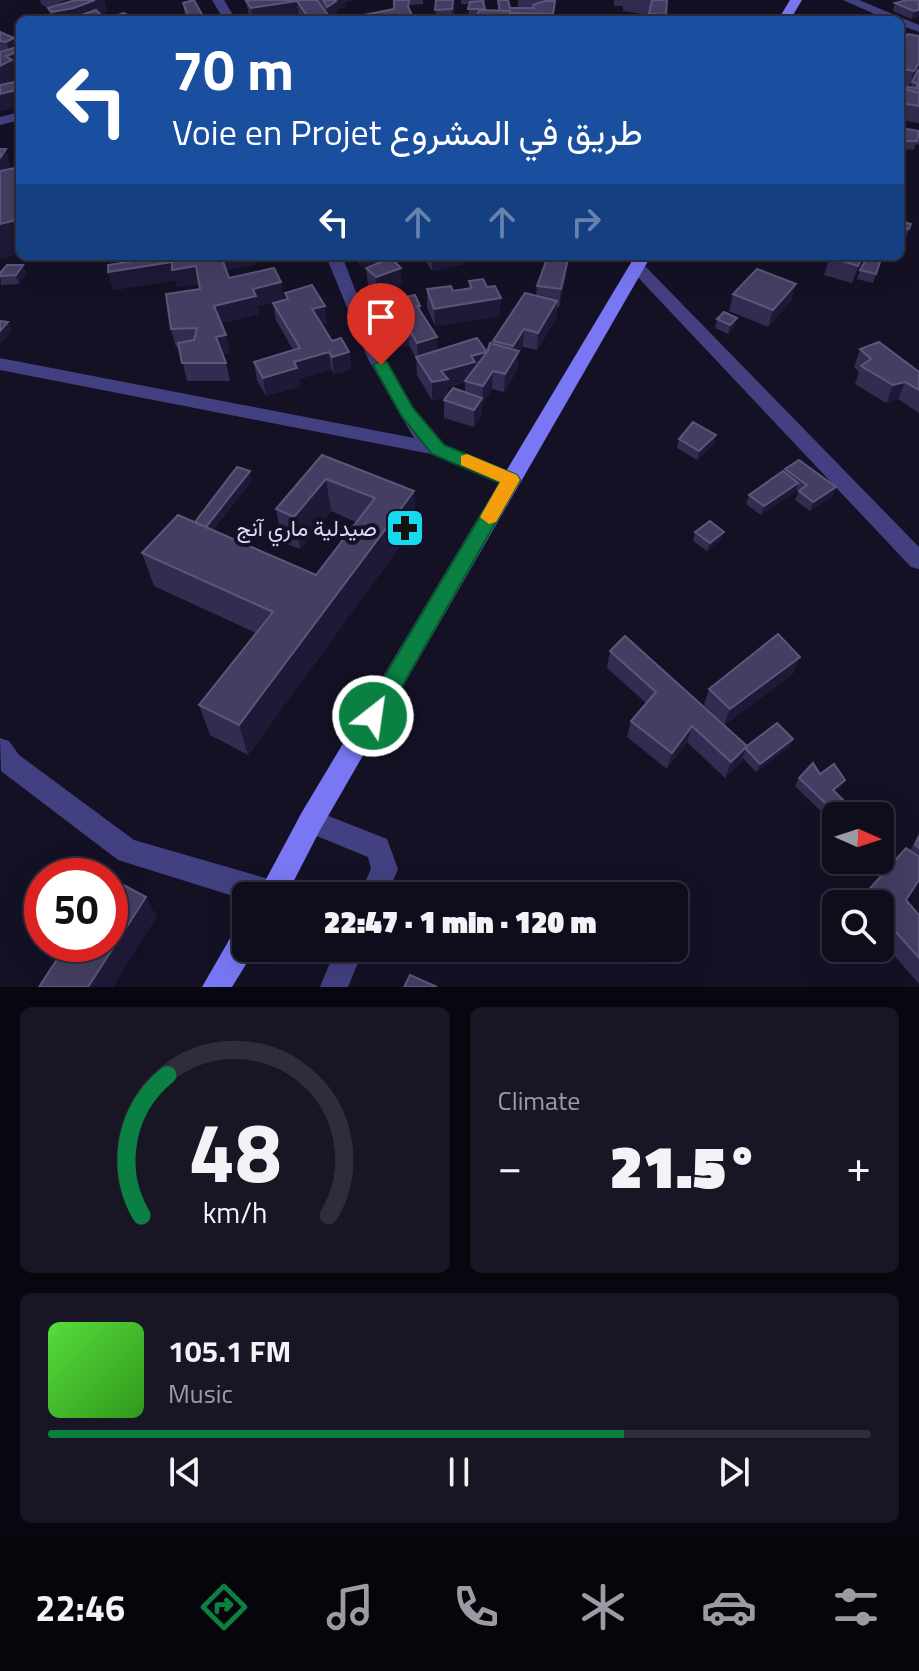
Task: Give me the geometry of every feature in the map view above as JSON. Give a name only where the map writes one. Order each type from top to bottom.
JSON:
[{"type":"main road","points":[[279,882],[311,821],[640,261]]},
{"type":"main road","points":[[216,987],[232,961]]},
{"type":"street","points":[[849,0],[889,16]]},
{"type":"street","points":[[336,260],[369,342],[407,411],[438,449]]},
{"type":"street","points":[[640,261],[919,561]]},
{"type":"street","points":[[0,364],[438,449],[511,480]]},
{"type":"street","points":[[0,749],[10,763],[127,851],[232,883]]},
{"type":"street","points":[[311,821],[378,848],[385,869],[379,882]]},
{"type":"street","points":[[334,987],[344,962]]},
{"type":"building","points":[[76,0],[95,0],[52,12],[48,8]]},
{"type":"building","points":[[194,0],[203,16],[188,16],[183,3]]},
{"type":"building","points":[[317,0],[329,16],[307,16],[297,1],[251,8],[246,1]]},
{"type":"building","points":[[323,0],[334,0],[336,1],[327,7]]},
{"type":"building","points":[[394,0],[409,0],[412,15],[358,16],[394,9]]},
{"type":"building","points":[[436,0],[453,0],[452,9],[435,10]]},
{"type":"building","points":[[498,0],[508,0],[510,8],[534,8],[533,5],[555,1],[553,14],[500,11]]},
{"type":"building","points":[[652,0],[667,0],[666,15],[649,14]]},
{"type":"building","points":[[483,1],[485,9],[468,9],[470,2]]},
{"type":"building","points":[[919,1],[919,10],[895,3]]},
{"type":"building","points":[[96,10],[100,14],[95,16],[79,16]]},
{"type":"building","points":[[479,10],[510,11],[510,16],[477,16]]},
{"type":"building","points":[[0,32],[14,38],[0,41]]},
{"type":"building","points":[[908,34],[919,36],[919,63],[914,71],[904,69],[904,38]]},
{"type":"building","points":[[16,47],[16,52],[6,56],[12,60],[0,66],[0,52]]},
{"type":"building","points":[[918,70],[919,93],[904,89],[917,88],[917,83],[912,82]]},
{"type":"building","points":[[16,82],[16,90],[0,94],[0,85]]},
{"type":"building","points":[[904,89],[919,93],[919,106],[904,104]]},
{"type":"building","points":[[904,129],[919,131],[917,141],[904,141]]},
{"type":"building","points":[[16,168],[16,220],[0,224],[0,171]]},
{"type":"building","points":[[139,260],[222,260],[229,278],[274,268],[281,282],[253,289],[256,296],[214,306],[226,335],[216,337],[226,363],[182,363],[178,343],[194,340],[197,328],[171,329],[166,294],[200,289],[196,266],[172,270],[172,262],[108,272],[108,265]]},
{"type":"building","points":[[393,260],[401,268],[376,277],[366,268]]},
{"type":"building","points":[[547,260],[568,260],[561,289],[537,286]]},
{"type":"building","points":[[839,260],[860,260],[858,266]]},
{"type":"building","points":[[866,260],[881,260],[876,274],[860,270]]},
{"type":"building","points":[[7,265],[23,265],[16,275],[0,276]]},
{"type":"building","points":[[757,269],[796,284],[773,310],[733,294]]},
{"type":"building","points":[[483,279],[487,287],[495,286],[501,298],[434,309],[427,289],[451,286],[453,291],[472,288],[469,281]]},
{"type":"building","points":[[312,285],[325,306],[312,309],[332,341],[341,338],[349,352],[332,357],[329,352],[294,362],[297,368],[263,378],[254,362],[300,348],[273,303],[288,299],[285,293]]},
{"type":"building","points":[[525,293],[557,301],[538,333],[524,329],[513,346],[493,341]]},
{"type":"building","points":[[415,295],[420,306],[417,306],[437,337],[417,343],[408,327],[401,329],[396,320],[404,318],[392,300]]},
{"type":"building","points":[[724,312],[737,318],[730,325],[717,319]]},
{"type":"building","points":[[477,338],[487,352],[471,356],[475,362],[441,371],[448,379],[432,382],[416,357]]},
{"type":"building","points":[[879,342],[919,372],[919,390],[905,382],[893,385],[861,366],[871,359],[860,349]]},
{"type":"building","points":[[490,343],[519,351],[505,374],[493,371],[483,386],[465,381],[487,352]]},
{"type":"building","points":[[453,388],[482,398],[474,410],[444,400]]},
{"type":"building","points":[[693,422],[716,435],[699,451],[679,439]]},
{"type":"building","points":[[322,455],[414,491],[239,725],[199,705],[273,612],[142,553],[178,515],[316,575],[375,498],[326,479],[294,517],[276,509]]},
{"type":"building","points":[[799,460],[836,487],[813,502],[799,491],[807,485],[785,469]]},
{"type":"building","points":[[237,467],[250,471],[206,527],[195,522]]},
{"type":"building","points":[[783,471],[798,483],[764,506],[749,495]]},
{"type":"building","points":[[710,521],[724,532],[710,543],[695,532]]},
{"type":"building","points":[[778,634],[800,657],[730,709],[709,689]]},
{"type":"building","points":[[625,636],[747,746],[731,762],[692,726],[672,753],[631,721],[656,692],[610,651]]},
{"type":"building","points":[[777,723],[793,739],[760,764],[746,749],[747,746]]},
{"type":"building","points":[[813,763],[820,774],[834,764],[845,780],[833,790],[845,802],[824,802],[799,778]]},
{"type":"building","points":[[906,848],[919,857],[919,880],[906,900],[919,915],[919,958],[894,930],[894,890],[868,890],[883,874],[894,874],[894,861]]},
{"type":"building","points":[[128,888],[146,897],[128,925]]},
{"type":"building","points":[[55,962],[104,962],[88,987],[39,987]]},
{"type":"building","points":[[410,975],[437,987],[404,987]]},
{"type":"slow traffic","points":[[467,461],[511,480],[489,517]]},
{"type":"place","name":"صيدلية ماري آنج","points":[[405,528]]},
{"type":"route","points":[[373,716],[511,480],[438,449],[407,411],[381,365]]}]
